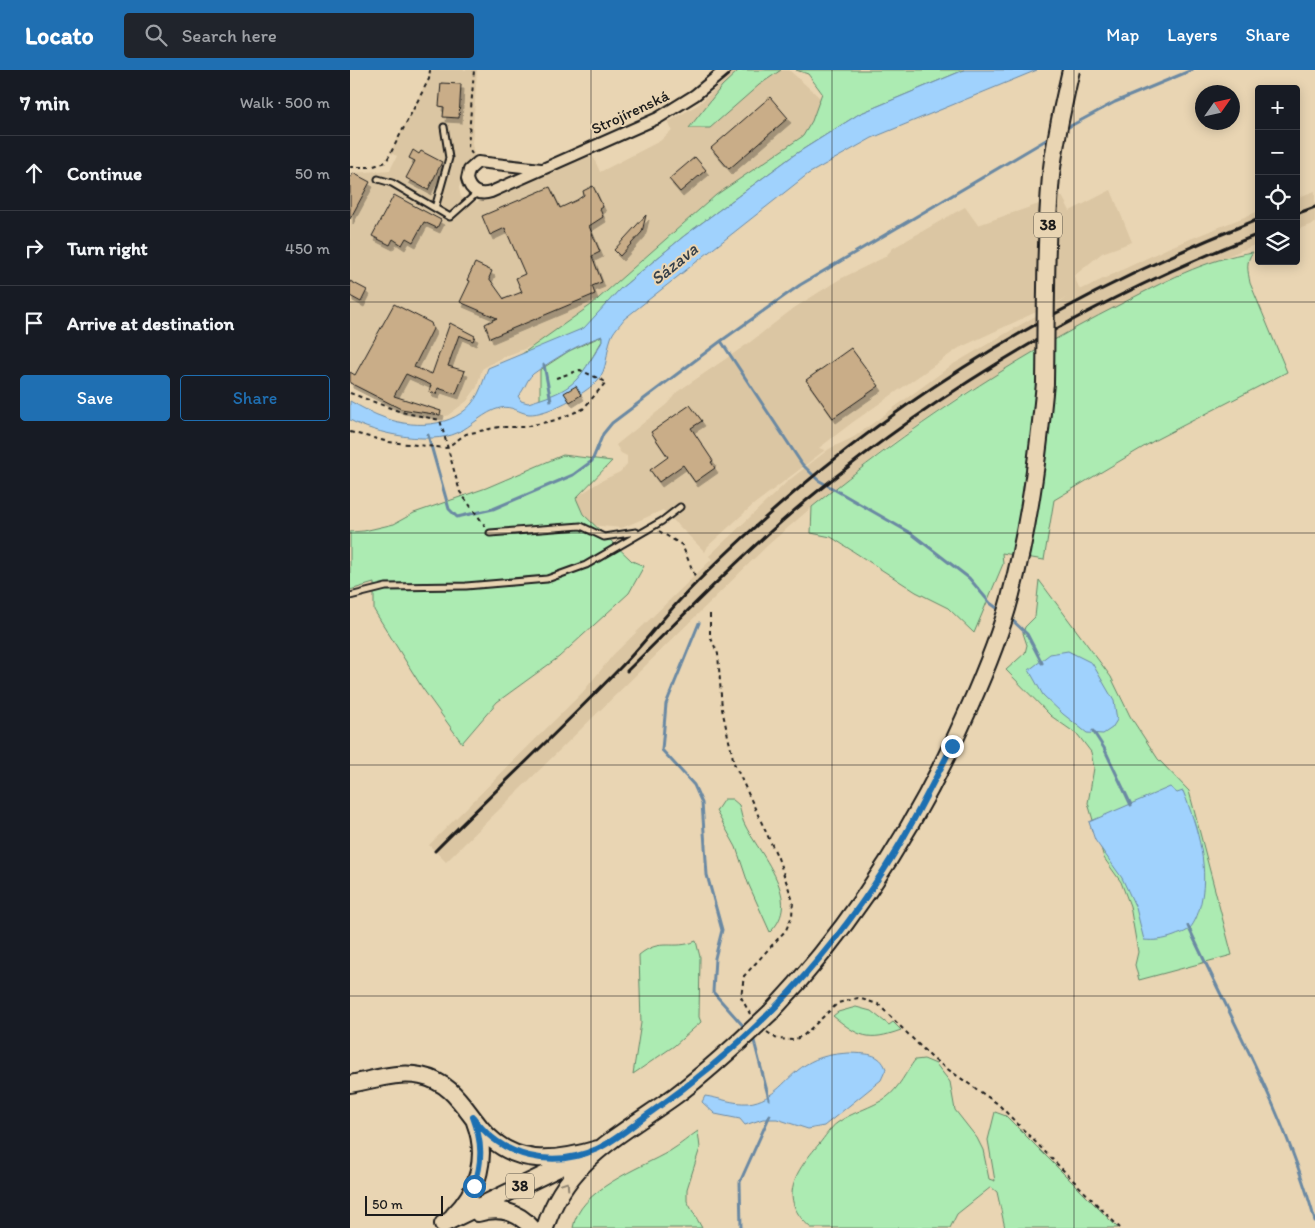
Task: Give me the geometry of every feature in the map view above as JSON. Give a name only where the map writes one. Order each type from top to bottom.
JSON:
[{"type":"main road","name":"38","points":[[437,1226],[598,1149],[674,1096],[739,1042],[800,982],[849,920],[875,884],[917,815],[952,746],[986,670],[1010,600],[1037,472],[1045,383],[1048,232],[1052,175],[1060,119],[1071,70]]},
{"type":"main road","points":[[350,1084],[395,1075],[422,1076],[439,1082],[454,1092],[473,1117],[496,1142],[527,1157],[561,1159],[598,1149]]},
{"type":"main road","points":[[437,1226],[464,1204],[478,1177],[481,1147],[473,1117]]},
{"type":"main road","points":[[545,1228],[565,1185],[598,1149]]},
{"type":"main road","points":[[437,1226],[495,1210],[518,1216],[532,1228]]},
{"type":"street","name":"Strojírenská","points":[[477,192],[486,194],[667,113],[695,95],[725,70]]},
{"type":"street","points":[[477,192],[471,189],[467,179],[469,170],[478,162],[541,169]]},
{"type":"lane","points":[[435,208],[449,158],[444,127]]},
{"type":"lane","points":[[378,179],[392,183],[450,217],[477,192]]},
{"type":"lane","points":[[350,596],[386,587],[466,586],[548,579],[586,565],[640,532],[662,521],[680,507]]},
{"type":"lane","points":[[490,533],[581,526],[604,537],[640,532]]},
{"type":"path","points":[[350,167],[371,167],[386,162],[429,79],[430,70]]},
{"type":"path","points":[[474,70],[468,148],[478,162]]},
{"type":"path","points":[[350,432],[389,442],[446,448],[466,434],[498,427],[524,427],[556,420],[583,409],[606,382],[580,370],[556,378]]},
{"type":"path","points":[[350,392],[401,412],[440,420],[446,448],[460,492],[490,533]]},
{"type":"path","points":[[640,532],[659,531],[682,545],[695,576]]},
{"type":"path","points":[[710,614],[710,636],[718,654],[722,709],[734,763],[778,858]]},
{"type":"path","points":[[883,1007],[933,1059],[998,1104],[1120,1228]]},
{"type":"shaded area","points":[[430,70],[477,70],[472,144],[475,158],[465,167],[459,188],[461,197],[476,202],[592,154],[600,172],[660,141],[672,130],[668,122],[699,104],[736,70],[789,70],[828,105],[840,124],[545,341],[503,357],[482,369],[477,387],[467,401],[447,416],[426,415],[390,405],[350,383],[350,179],[353,173],[390,170],[397,156],[390,153],[429,77]]},
{"type":"shaded area","points":[[1111,190],[1132,242],[1102,253],[1074,276],[1080,290],[1168,248],[1255,213],[1255,245],[1180,276],[968,391],[891,444],[769,544],[446,862],[429,845],[583,692],[613,655],[712,559],[709,556],[788,481],[829,449],[854,437],[952,365],[1066,298],[959,348],[853,422],[819,448],[825,450],[753,505],[708,546],[705,552],[663,510],[622,528],[579,524],[575,498],[601,481],[620,472],[627,464],[627,456],[621,453],[616,445],[667,404],[677,392],[749,343],[794,308],[840,279],[885,257],[893,248],[965,207],[978,225],[1062,196],[1070,211]]},
{"type":"shaded area","points":[[1315,191],[1315,223],[1300,229],[1300,220],[1300,197]]},
{"type":"green space","points":[[739,70],[781,70],[759,85],[710,128],[689,128],[722,86]]},
{"type":"green space","points":[[796,70],[964,70],[859,114],[794,155],[684,236],[620,289],[585,328],[515,359],[591,305],[716,195],[803,136],[812,121],[822,93],[808,74]]},
{"type":"green space","points":[[1253,252],[1248,263],[1250,283],[1287,372],[1157,439],[1054,500],[1044,560],[1002,553],[1003,564],[974,633],[948,608],[916,592],[831,537],[811,533],[812,507],[885,450],[999,373],[1038,349],[1167,280],[1218,260]]},
{"type":"green space","points":[[602,336],[602,341],[590,362],[578,378],[571,385],[553,396],[540,400],[540,370],[569,351]]},
{"type":"green space","points":[[563,455],[612,461],[576,498],[583,514],[632,561],[644,566],[629,593],[559,657],[497,702],[462,743],[423,689],[374,610],[374,583],[350,590],[350,532],[364,531],[394,524],[414,513],[486,488]]},
{"type":"green space","points":[[1039,580],[1111,677],[1130,716],[1158,759],[1189,791],[1232,955],[1139,980],[1135,965],[1138,952],[1130,906],[1121,882],[1104,858],[1088,803],[1094,768],[1091,752],[1078,735],[1051,716],[1006,670],[1025,653],[1027,645],[1023,633],[1025,627],[1035,617]]},
{"type":"green space","points":[[724,799],[732,799],[739,805],[745,825],[769,865],[781,893],[782,907],[779,920],[770,932],[748,883],[736,847],[716,811]]},
{"type":"green space","points":[[696,941],[700,957],[699,1017],[701,1022],[674,1046],[633,1074],[641,1023],[639,955],[661,945],[680,945]]},
{"type":"green space","points":[[856,1007],[871,1011],[889,1025],[893,1022],[901,1030],[880,1036],[864,1035],[850,1029],[833,1016],[838,1012]]},
{"type":"green space","points":[[924,1059],[936,1064],[950,1082],[955,1110],[977,1138],[983,1150],[989,1179],[995,1181],[988,1140],[995,1112],[1006,1116],[1118,1228],[1005,1228],[997,1192],[991,1187],[957,1214],[950,1228],[811,1228],[800,1217],[794,1206],[792,1195],[793,1185],[803,1164],[834,1125],[887,1097],[899,1085],[915,1060]]},
{"type":"green space","points":[[698,1131],[700,1148],[687,1189],[687,1201],[702,1228],[573,1228],[578,1214],[586,1202],[598,1191],[627,1173],[670,1151]]},
{"type":"water","name":"Sázava","points":[[964,70],[1037,70],[872,138],[808,174],[624,319],[612,335],[601,377],[565,403],[546,411],[529,414],[512,408],[500,408],[457,433],[433,438],[403,436],[374,430],[350,420],[350,401],[381,416],[397,422],[411,424],[437,423],[461,413],[478,394],[488,368],[584,328],[620,289],[684,236],[794,155],[859,114]],"holes":[[[602,336],[602,342],[580,375],[566,388],[528,403],[521,401],[518,396],[533,374],[576,347]]]},
{"type":"water","points":[[1068,651],[1092,663],[1114,701],[1117,720],[1112,728],[1103,734],[1087,733],[1063,714],[1043,695],[1029,670],[1050,654]]},
{"type":"water","points":[[1170,787],[1177,793],[1183,791],[1194,820],[1203,865],[1202,895],[1197,916],[1188,930],[1166,938],[1144,940],[1136,908],[1122,878],[1095,840],[1089,822]]},
{"type":"water","points":[[849,1053],[866,1054],[876,1057],[880,1059],[886,1069],[881,1080],[824,1126],[808,1129],[777,1119],[763,1119],[745,1125],[740,1119],[715,1114],[702,1102],[705,1096],[737,1103],[757,1101],[773,1093],[798,1070],[810,1062],[826,1056]]},
{"type":"building","points":[[441,83],[461,84],[459,118],[443,117],[444,107],[439,106]]},
{"type":"building","points":[[770,97],[788,118],[729,169],[711,148]]},
{"type":"building","points":[[413,150],[419,154],[421,151],[442,162],[428,190],[406,178],[415,161],[409,158]]},
{"type":"building","points":[[695,157],[706,170],[680,192],[669,179]]},
{"type":"building","points":[[353,173],[370,182],[350,219],[350,179]]},
{"type":"building","points":[[593,186],[603,207],[600,209],[603,217],[589,226],[600,252],[592,256],[602,282],[592,286],[595,294],[490,338],[485,324],[497,318],[460,302],[470,281],[467,280],[475,263],[492,271],[489,278],[504,299],[522,292],[516,278],[525,274],[505,228],[490,235],[482,216],[550,187],[560,208],[577,200],[584,195],[583,191]]},
{"type":"building","points":[[394,195],[441,220],[437,228],[424,222],[413,242],[406,238],[402,245],[393,239],[390,245],[372,236]]},
{"type":"building","points":[[646,215],[642,232],[620,256],[614,250]]},
{"type":"building","points":[[350,281],[367,290],[361,302],[350,296]]},
{"type":"building","points":[[394,304],[431,323],[433,329],[414,367],[432,374],[450,323],[475,336],[473,341],[459,335],[448,366],[465,371],[456,394],[438,388],[436,394],[429,392],[431,385],[406,374],[394,396],[441,411],[440,415],[401,409],[350,383],[350,372],[355,375]]},
{"type":"building","points":[[851,348],[879,386],[833,418],[806,380]]},
{"type":"building","points":[[576,386],[581,395],[570,402],[564,393]]},
{"type":"building","points":[[690,405],[702,421],[691,428],[713,461],[711,462],[715,468],[695,482],[683,465],[659,482],[650,470],[668,457],[651,432]]},
{"type":"waterway","points":[[1063,130],[1115,102],[1192,70]]},
{"type":"waterway","points":[[428,435],[449,509],[457,517],[493,509],[573,475],[592,461],[603,434],[612,423],[721,341],[800,285],[1051,137]]},
{"type":"waterway","points":[[721,341],[802,464],[818,480],[912,534],[969,578],[990,603],[1001,611]]},
{"type":"waterway","points":[[544,365],[551,401]]},
{"type":"waterway","points":[[1010,618],[1027,634],[1042,663]]},
{"type":"waterway","points":[[699,623],[666,704],[662,750],[694,785],[702,803],[707,875],[722,930],[715,958],[713,992],[746,1029]]},
{"type":"waterway","points":[[1093,731],[1104,748],[1131,805]]},
{"type":"waterway","points":[[1188,926],[1258,1071],[1290,1145],[1315,1221]]},
{"type":"waterway","points":[[753,1037],[769,1099]]},
{"type":"waterway","points":[[741,1228],[740,1182],[770,1115]]},
{"type":"railway","points":[[1300,213],[1315,207]]},
{"type":"railway","points":[[435,851],[619,669],[678,602],[721,558],[782,503],[849,447],[959,370],[1016,335],[1135,273],[1257,220]]},
{"type":"railway","points":[[627,671],[784,519],[859,458],[912,419],[1022,348],[1079,316],[1198,259],[1255,236]]},
{"type":"route","points":[[474,1186],[480,1167],[481,1147],[480,1137],[473,1117],[480,1127],[496,1142],[527,1157],[549,1160],[561,1159],[598,1149],[705,1073],[739,1042],[800,982],[875,884],[917,815],[952,746]]}]
